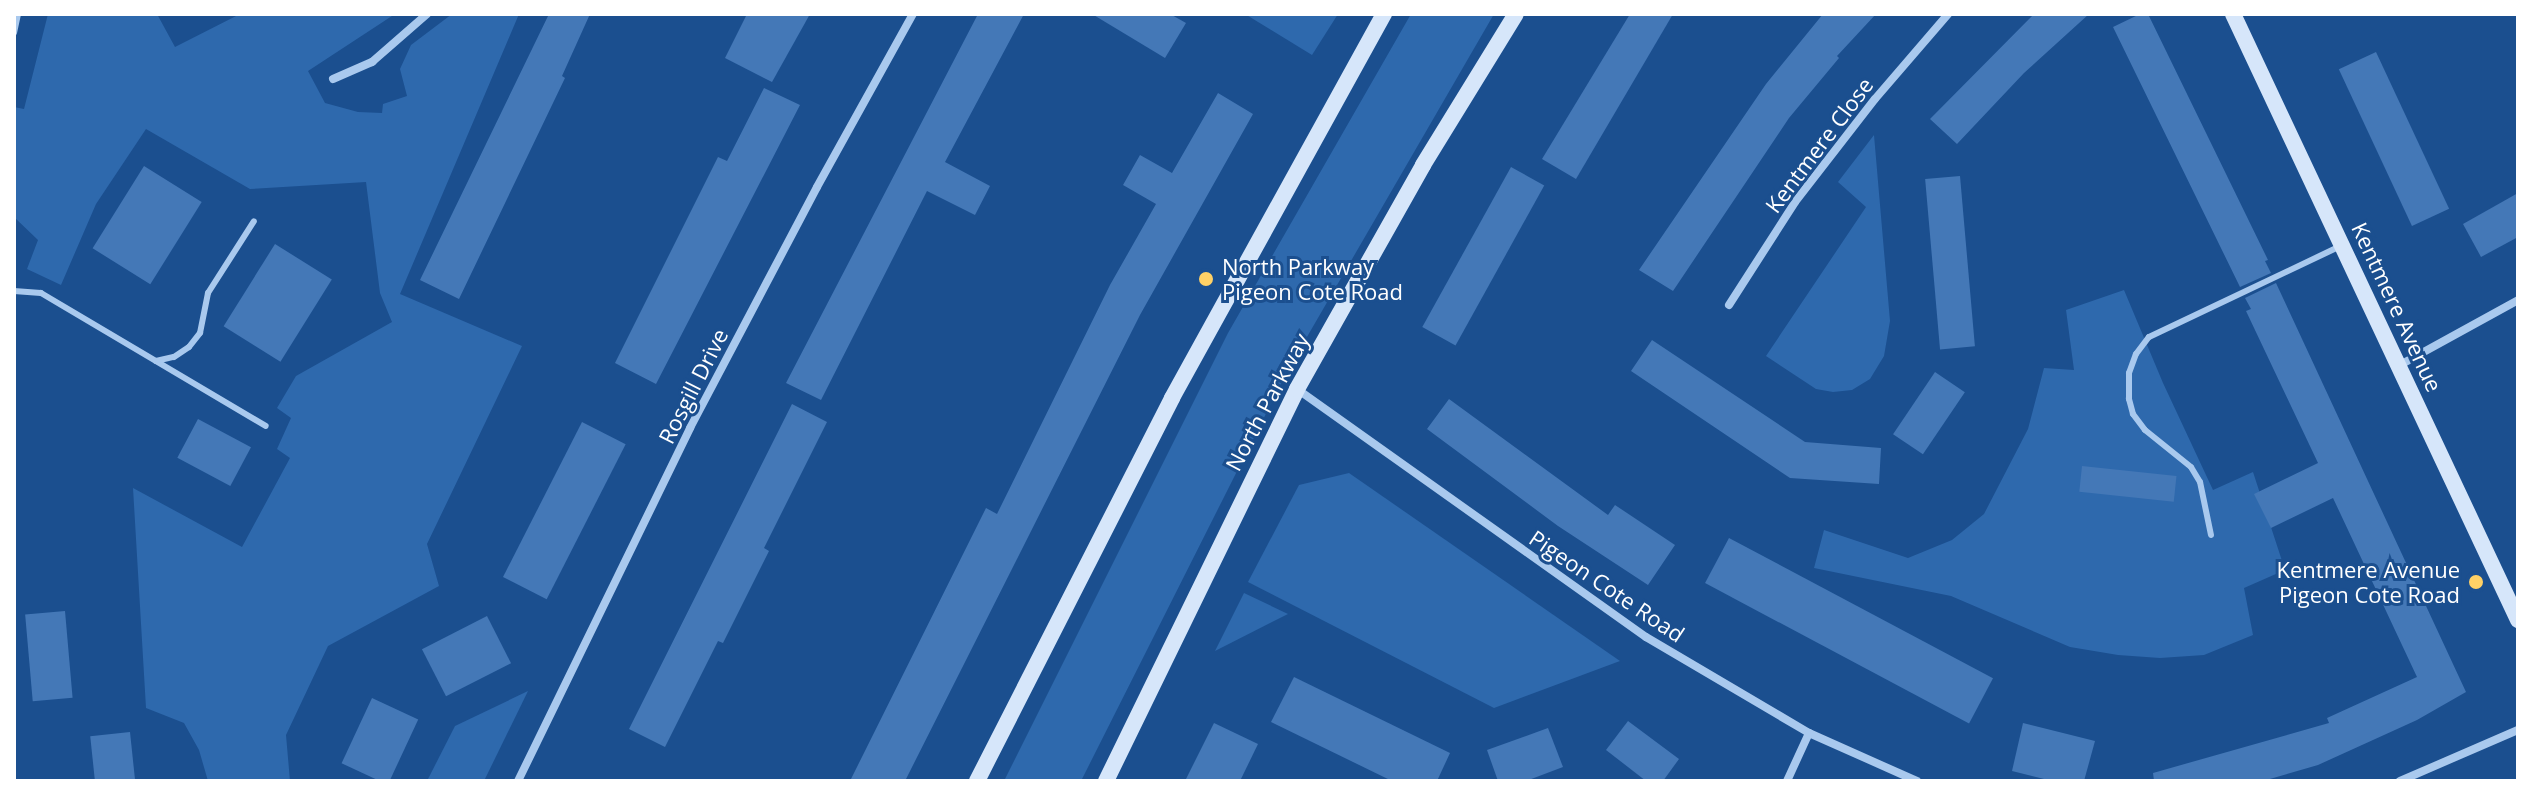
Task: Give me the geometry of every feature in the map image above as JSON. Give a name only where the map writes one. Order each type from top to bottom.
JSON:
[{"type":"street","points":[[333,79],[372,62],[427,14]]},
{"type":"street","name":"Rosgill Drive","points":[[518,781],[690,428],[817,187],[913,14]]},
{"type":"street","points":[[977,781],[1172,398],[1384,14]]},
{"type":"street","name":"North Parkway","points":[[1106,781],[1297,389],[1423,165],[1516,14]]},
{"type":"street","name":"Kentmere Close","points":[[1729,305],[1795,202],[1875,99],[1948,14]]},
{"type":"street","name":"Kentmere Avenue","points":[[2233,14],[2518,620]]},
{"type":"street","points":[[2400,365],[2518,300]]},
{"type":"street","name":"Pigeon Cote Road","points":[[1297,389],[1646,637],[1809,733],[1917,781]]},
{"type":"street","points":[[2400,781],[2518,730]]},
{"type":"street","points":[[1787,781],[1809,733]]},
{"type":"lane","points":[[14,33],[18,14]]},
{"type":"lane","points":[[156,361],[174,357],[189,347],[200,333],[208,293],[254,221]]},
{"type":"lane","points":[[2211,535],[2205,499],[2196,475],[2145,430],[2133,414],[2129,399],[2129,373],[2136,354],[2149,337],[2344,245]]},
{"type":"lane","points":[[14,291],[41,293],[266,426]]},
{"type":"shaded area","points":[[48,14],[157,14],[175,47],[240,14],[395,14],[308,71],[325,103],[358,112],[382,113],[383,104],[407,96],[400,69],[411,45],[452,14],[519,14],[400,294],[522,346],[427,544],[439,586],[328,646],[286,735],[290,781],[208,781],[199,750],[184,723],[146,708],[133,488],[242,547],[290,458],[277,449],[291,418],[277,408],[296,376],[392,322],[380,293],[366,182],[250,189],[146,129],[96,204],[61,285],[27,269],[38,240],[14,217],[14,107],[24,109]]},
{"type":"shaded area","points":[[1245,14],[1338,14],[1312,55]]},
{"type":"shaded area","points":[[1411,14],[1494,14],[1289,368],[1081,781],[1004,781],[1228,333]]},
{"type":"shaded area","points":[[1874,135],[1890,321],[1884,356],[1870,379],[1852,390],[1833,392],[1816,389],[1766,356],[1866,207],[1838,182]]},
{"type":"shaded area","points":[[2124,290],[2213,490],[2253,472],[2285,570],[2244,588],[2253,635],[2204,655],[2160,658],[2118,655],[2070,647],[1951,596],[1814,568],[1824,530],[1908,558],[1952,540],[1984,514],[2028,429],[2044,368],[2074,370],[2066,310]]},
{"type":"shaded area","points":[[1349,473],[1620,661],[1494,708],[1248,582],[1299,485]]},
{"type":"shaded area","points":[[1244,593],[1288,614],[1215,651]]},
{"type":"shaded area","points":[[528,691],[484,781],[427,781],[455,726]]},
{"type":"building","points":[[549,14],[590,14],[562,76],[565,78],[459,299],[420,280]]},
{"type":"building","points":[[747,14],[810,14],[772,82],[725,58]]},
{"type":"building","points":[[978,14],[1024,14],[945,162],[990,186],[975,215],[927,191],[821,400],[786,383]]},
{"type":"building","points":[[1092,14],[1170,14],[1186,23],[1165,58]]},
{"type":"building","points":[[1630,14],[1673,14],[1576,179],[1542,159]]},
{"type":"building","points":[[1823,14],[1876,14],[1837,56],[1839,58],[1789,118],[1673,291],[1639,270],[1766,84]]},
{"type":"building","points":[[2034,14],[2089,14],[2024,73],[1957,144],[1930,119]]},
{"type":"building","points":[[2140,14],[2148,14],[2268,260],[2265,261],[2271,273],[2240,287],[2113,27]]},
{"type":"building","points":[[2376,52],[2449,209],[2412,226],[2339,69]]},
{"type":"building","points":[[764,88],[800,105],[656,384],[615,363],[718,157],[727,161]]},
{"type":"building","points":[[1218,93],[1253,114],[1140,315],[905,781],[850,781],[986,508],[997,514],[1110,285],[1156,204],[1123,185],[1140,155],[1172,173]]},
{"type":"building","points":[[144,166],[202,202],[150,284],[93,248]]},
{"type":"building","points":[[1511,167],[1544,185],[1456,345],[1422,327]]},
{"type":"building","points":[[1960,176],[1975,346],[1940,349],[1925,179]]},
{"type":"building","points":[[2518,193],[2518,237],[2481,257],[2463,224]]},
{"type":"building","points":[[275,244],[332,280],[280,362],[224,326]]},
{"type":"building","points":[[2276,283],[2466,692],[2417,720],[2318,765],[2263,781],[2154,781],[2153,773],[2329,723],[2327,718],[2417,677],[2333,498],[2271,528],[2254,494],[2318,463],[2246,311],[2251,309],[2245,298]]},
{"type":"building","points":[[1652,340],[1805,442],[1881,448],[1879,484],[1790,478],[1631,371]]},
{"type":"building","points":[[1935,372],[1965,392],[1923,454],[1893,434]]},
{"type":"building","points":[[1449,399],[1608,515],[1615,505],[1675,545],[1648,585],[1558,526],[1427,429]]},
{"type":"building","points":[[792,404],[827,422],[764,548],[769,551],[723,643],[718,641],[665,747],[629,729]]},
{"type":"building","points":[[198,419],[251,447],[230,486],[177,458]]},
{"type":"building","points":[[582,422],[626,444],[547,599],[503,577]]},
{"type":"building","points":[[2082,466],[2176,476],[2174,502],[2079,492]]},
{"type":"building","points":[[1729,538],[1993,678],[1969,723],[1705,583]]},
{"type":"building","points":[[65,611],[73,698],[33,701],[25,614]]},
{"type":"building","points":[[487,616],[511,663],[446,696],[422,649]]},
{"type":"building","points":[[1294,677],[1450,753],[1437,781],[1392,781],[1271,722]]},
{"type":"building","points":[[372,698],[418,720],[390,781],[380,781],[342,763]]},
{"type":"building","points":[[1628,721],[1679,759],[1663,781],[1646,781],[1606,750]]},
{"type":"building","points":[[1214,723],[1258,744],[1240,781],[1185,781]]},
{"type":"building","points":[[2023,723],[2095,741],[2084,781],[2052,781],[2012,771]]},
{"type":"building","points":[[1548,728],[1563,767],[1526,781],[1498,781],[1487,750]]},
{"type":"building","points":[[130,732],[135,781],[95,781],[90,736]]},
{"type":"place","name":"North Parkway Pigeon Cote Road","points":[[1206,279]]},
{"type":"place","name":"Kentmere Avenue Pigeon Cote Road","points":[[2476,582]]}]
